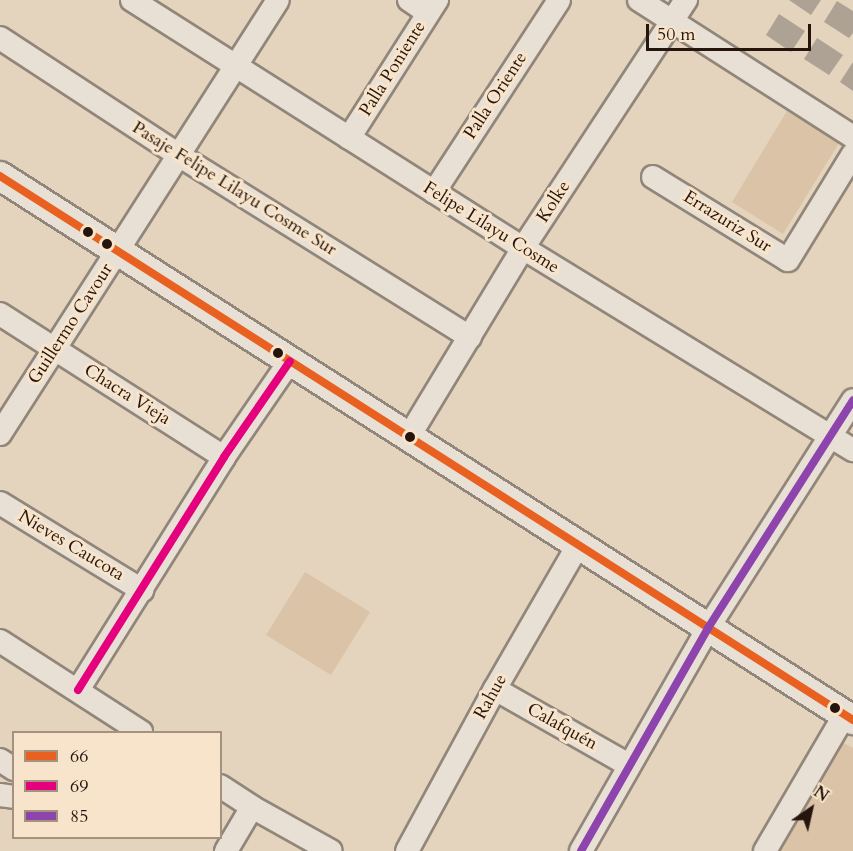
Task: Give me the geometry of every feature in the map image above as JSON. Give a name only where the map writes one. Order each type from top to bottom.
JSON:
[{"type":"street","name":"Felipe Lilayu Cosme","points":[[132,0],[523,249],[829,438],[853,450]]},
{"type":"street","name":"Guillermo Cavour","points":[[1,431],[180,156],[278,0]]},
{"type":"street","points":[[409,0],[432,6]]},
{"type":"street","name":"Palla Oriente","points":[[434,192],[559,0]]},
{"type":"street","points":[[639,0],[853,137]]},
{"type":"street","name":"Kolke","points":[[408,438],[523,249],[686,0]]},
{"type":"street","name":"Palla Poniente","points":[[350,138],[432,6]]},
{"type":"street","name":"Pasaje Felipe Lilayu Cosme Sur","points":[[0,38],[180,156],[470,337]]},
{"type":"street","name":"Errazuriz Sur","points":[[653,177],[788,260],[853,154]]},
{"type":"street","points":[[0,176],[849,717],[765,851]]},
{"type":"street","name":"Chacra Vieja","points":[[0,314],[224,457]]},
{"type":"street","points":[[78,690],[224,457],[290,361]]},
{"type":"street","points":[[581,851],[708,628],[853,400]]},
{"type":"street","name":"Nieves Caucota","points":[[0,503],[142,590]]},
{"type":"street","name":"Rahue","points":[[407,851],[495,689],[578,545]]},
{"type":"street","points":[[0,641],[140,731]]},
{"type":"street","name":"Calafquén","points":[[495,689],[629,765]]},
{"type":"street","points":[[222,787],[252,807],[331,851]]},
{"type":"street","points":[[226,851],[229,829],[252,807]]},
{"type":"shaded area","points":[[787,111],[839,143],[783,234],[732,202]]},
{"type":"shaded area","points":[[305,572],[370,612],[331,675],[266,635]]},
{"type":"shaded area","points":[[840,741],[853,748],[853,851],[775,851]]},
{"type":"building","points":[[789,0],[821,0],[811,15]]},
{"type":"building","points":[[837,1],[853,11],[853,33],[849,38],[824,22]]},
{"type":"building","points":[[779,14],[805,31],[791,52],[766,35]]},
{"type":"building","points":[[817,38],[843,55],[829,75],[804,59]]},
{"type":"building","points":[[853,62],[853,91],[840,82]]},
{"type":"transit line","name":"66","points":[[0,176],[853,720]]},
{"type":"transit line","name":"69","points":[[78,690],[224,457],[290,361]]},
{"type":"transit line","name":"85","points":[[581,851],[708,628],[853,400]]}]
